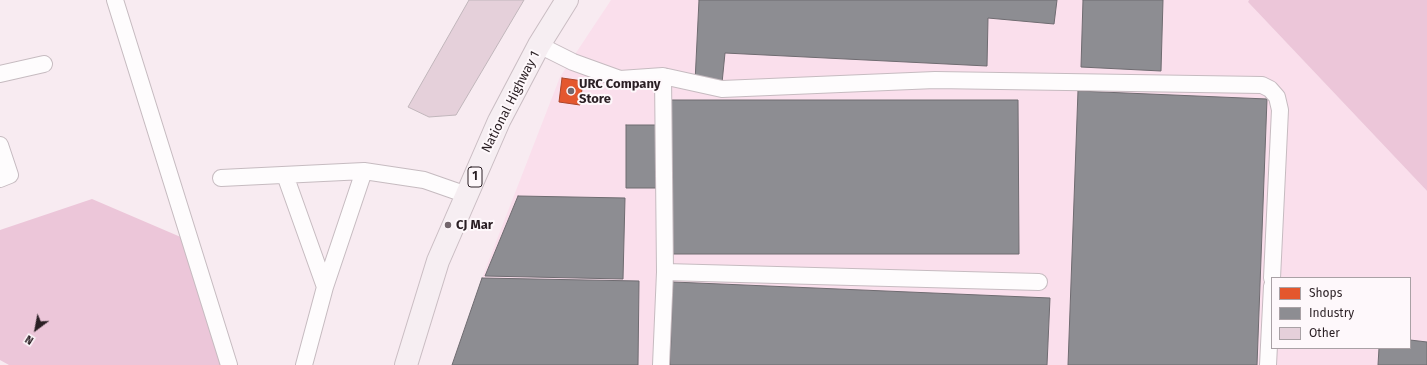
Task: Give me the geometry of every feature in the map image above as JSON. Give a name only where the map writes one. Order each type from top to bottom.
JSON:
[{"type":"highway","name":"National Highway 1","points":[[406,365],[438,261],[498,121],[539,45],[567,0]]},
{"type":"street","points":[[115,0],[229,365]]},
{"type":"street","points":[[539,45],[573,62],[620,79],[663,76],[722,89],[935,80],[1262,86],[1270,89],[1277,97],[1280,110],[1272,277]]},
{"type":"street","points":[[0,74],[44,64]]},
{"type":"street","points":[[661,365],[665,272],[663,76]]},
{"type":"street","points":[[0,145],[10,175],[0,179]]},
{"type":"street","points":[[304,365],[325,287],[364,171]]},
{"type":"street","points":[[221,178],[364,171],[424,180],[467,196]]},
{"type":"street","points":[[285,175],[325,287]]},
{"type":"street","points":[[665,272],[1039,282]]},
{"type":"street","points":[[1268,365],[1271,306]]},
{"type":"shaded area","points":[[611,0],[1249,0],[1248,2],[1427,191],[1427,365],[452,365],[482,278],[560,77]]},
{"type":"shaded area","points":[[1249,0],[1427,0],[1427,191],[1248,2]]},
{"type":"shaded area","points":[[92,199],[190,241],[226,365],[9,365],[0,360],[0,230]]},
{"type":"building: Shops","name":"URC Company Store","points":[[562,78],[583,81],[580,105],[559,102]]},
{"type":"building: Industry","points":[[699,0],[1057,0],[1054,24],[988,18],[987,66],[725,53],[722,83],[695,82]]},
{"type":"building: Industry","points":[[1083,0],[1163,0],[1161,71],[1081,67]]},
{"type":"building: Industry","points":[[1078,91],[1267,99],[1257,365],[1068,365]]},
{"type":"building: Industry","points":[[671,100],[1018,100],[1019,254],[672,254]]},
{"type":"building: Industry","points":[[626,125],[657,125],[656,188],[626,188]]},
{"type":"building: Industry","points":[[518,196],[625,198],[623,279],[485,276]]},
{"type":"building: Industry","points":[[482,278],[639,281],[638,365],[452,365]]},
{"type":"building: Industry","points":[[673,282],[1050,298],[1047,365],[670,365]]},
{"type":"building: Industry","points":[[1411,340],[1427,342],[1427,365],[1378,365],[1379,349],[1411,349]]},
{"type":"building: Other","points":[[469,0],[524,0],[456,115],[429,117],[408,107]]},
{"type":"place","name":"URC Company Store","points":[[571,91]]},
{"type":"place","name":"CJ Mar","points":[[448,225]]}]
